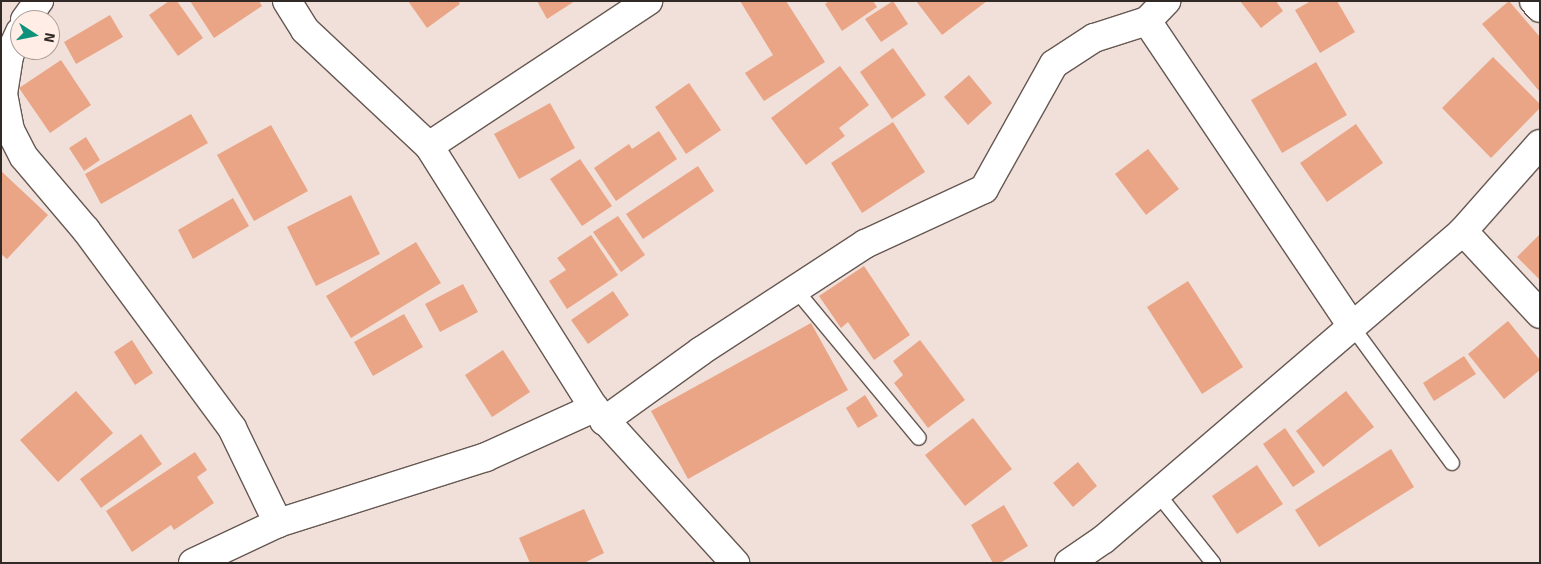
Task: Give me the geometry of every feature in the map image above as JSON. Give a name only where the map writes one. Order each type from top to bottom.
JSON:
[{"type":"street","points":[[287,1],[305,30],[429,146],[599,414],[735,563]]},
{"type":"street","points":[[429,146],[648,1]]},
{"type":"street","points":[[193,563],[278,523],[486,457],[599,414],[796,290],[865,244],[984,189],[1054,64],[1094,38],[1147,21],[1166,1]]},
{"type":"street","points":[[1534,1],[1540,8]]},
{"type":"street","points":[[1147,21],[1351,324]]},
{"type":"street","points":[[10,54],[2,94],[10,130],[24,157],[86,230],[232,428],[278,523]]},
{"type":"street","points":[[1069,563],[1104,539],[1351,324],[1463,230],[1540,144]]},
{"type":"street","points":[[1463,230],[1540,314]]},
{"type":"lane","points":[[796,290],[919,438]]},
{"type":"lane","points":[[1351,324],[1452,463]]},
{"type":"lane","points":[[1157,493],[1213,563]]},
{"type":"building","points":[[169,1],[177,1],[203,38],[178,56],[149,15]]},
{"type":"building","points":[[190,1],[259,1],[262,6],[214,38]]},
{"type":"building","points":[[408,1],[458,1],[460,4],[427,28]]},
{"type":"building","points":[[537,1],[575,1],[547,19]]},
{"type":"building","points":[[740,1],[786,1],[825,62],[764,101],[745,73],[773,55]]},
{"type":"building","points":[[829,1],[873,1],[877,7],[842,31],[825,4]]},
{"type":"building","points":[[893,1],[908,24],[881,42],[865,19]]},
{"type":"building","points":[[916,1],[987,1],[942,35]]},
{"type":"building","points":[[1240,1],[1276,1],[1283,11],[1261,28]]},
{"type":"building","points":[[1311,1],[1337,1],[1355,32],[1320,53],[1295,10]]},
{"type":"building","points":[[1509,1],[1540,37],[1540,92],[1482,24]]},
{"type":"building","points":[[110,15],[123,37],[76,64],[64,42]]},
{"type":"building","points":[[893,48],[926,95],[892,119],[860,72]]},
{"type":"building","points":[[1493,57],[1540,104],[1540,108],[1491,158],[1442,108]]},
{"type":"building","points":[[61,60],[91,105],[50,133],[19,88]]},
{"type":"building","points":[[1316,62],[1347,115],[1282,153],[1251,100]]},
{"type":"building","points":[[840,66],[869,105],[839,128],[845,136],[806,165],[771,118]]},
{"type":"building","points":[[969,75],[992,103],[968,125],[944,97]]},
{"type":"building","points":[[689,83],[721,130],[686,154],[655,107]]},
{"type":"building","points":[[550,103],[575,148],[519,179],[494,134]]},
{"type":"building","points":[[191,114],[208,143],[101,204],[85,174]]},
{"type":"building","points":[[893,122],[925,172],[862,213],[831,163]]},
{"type":"building","points":[[1356,124],[1383,163],[1327,202],[1300,163]]},
{"type":"building","points":[[271,125],[308,191],[254,221],[217,155]]},
{"type":"building","points":[[659,131],[677,159],[616,201],[594,168],[629,144],[632,149]]},
{"type":"building","points":[[86,137],[100,160],[84,171],[69,148]]},
{"type":"building","points":[[1148,149],[1179,189],[1146,215],[1115,174]]},
{"type":"building","points":[[580,159],[612,206],[582,226],[550,179]]},
{"type":"building","points":[[698,166],[714,191],[643,239],[626,214]]},
{"type":"building","points":[[1,171],[48,215],[7,259],[1,254]]},
{"type":"building","points":[[351,195],[380,254],[316,286],[287,227]]},
{"type":"building","points":[[233,198],[249,226],[193,259],[178,230]]},
{"type":"building","points":[[618,216],[645,255],[621,272],[593,232]]},
{"type":"building","points":[[1540,234],[1540,280],[1517,257]]},
{"type":"building","points":[[591,235],[618,275],[567,309],[549,281],[566,270],[557,258]]},
{"type":"building","points":[[416,242],[441,283],[351,338],[326,296]]},
{"type":"building","points":[[864,266],[910,335],[874,360],[848,322],[841,328],[819,296]]},
{"type":"building","points":[[1188,281],[1243,367],[1202,394],[1147,307]]},
{"type":"building","points":[[463,284],[478,312],[440,332],[425,304]]},
{"type":"building","points":[[613,291],[629,315],[588,344],[571,320]]},
{"type":"building","points":[[404,314],[423,347],[373,376],[354,342]]},
{"type":"building","points":[[1508,321],[1540,360],[1540,370],[1504,399],[1468,354]]},
{"type":"building","points":[[811,323],[848,390],[688,479],[651,411]]},
{"type":"building","points":[[132,340],[153,373],[135,385],[114,352]]},
{"type":"building","points":[[920,340],[965,400],[928,428],[894,383],[903,375],[893,361]]},
{"type":"building","points":[[503,350],[530,392],[492,417],[465,375]]},
{"type":"building","points":[[1464,356],[1476,374],[1434,401],[1423,383]]},
{"type":"building","points":[[76,391],[113,433],[58,482],[20,440]]},
{"type":"building","points":[[1346,391],[1374,427],[1323,467],[1296,431]]},
{"type":"building","points":[[865,395],[878,416],[858,428],[846,408]]},
{"type":"building","points":[[973,418],[1012,469],[965,506],[925,455]]},
{"type":"building","points":[[1285,428],[1315,472],[1293,487],[1263,444]]},
{"type":"building","points":[[141,434],[162,464],[101,508],[80,479]]},
{"type":"building","points":[[1391,449],[1414,487],[1319,547],[1295,510]]},
{"type":"building","points":[[195,452],[207,470],[197,477],[214,503],[174,530],[171,525],[132,552],[106,511]]},
{"type":"building","points":[[1078,462],[1097,486],[1073,507],[1053,483]]},
{"type":"building","points":[[1257,465],[1283,504],[1237,534],[1212,496]]},
{"type":"building","points":[[1004,505],[1028,546],[1000,563],[993,563],[971,525]]},
{"type":"building","points":[[584,509],[604,553],[584,563],[530,563],[519,538]]}]
